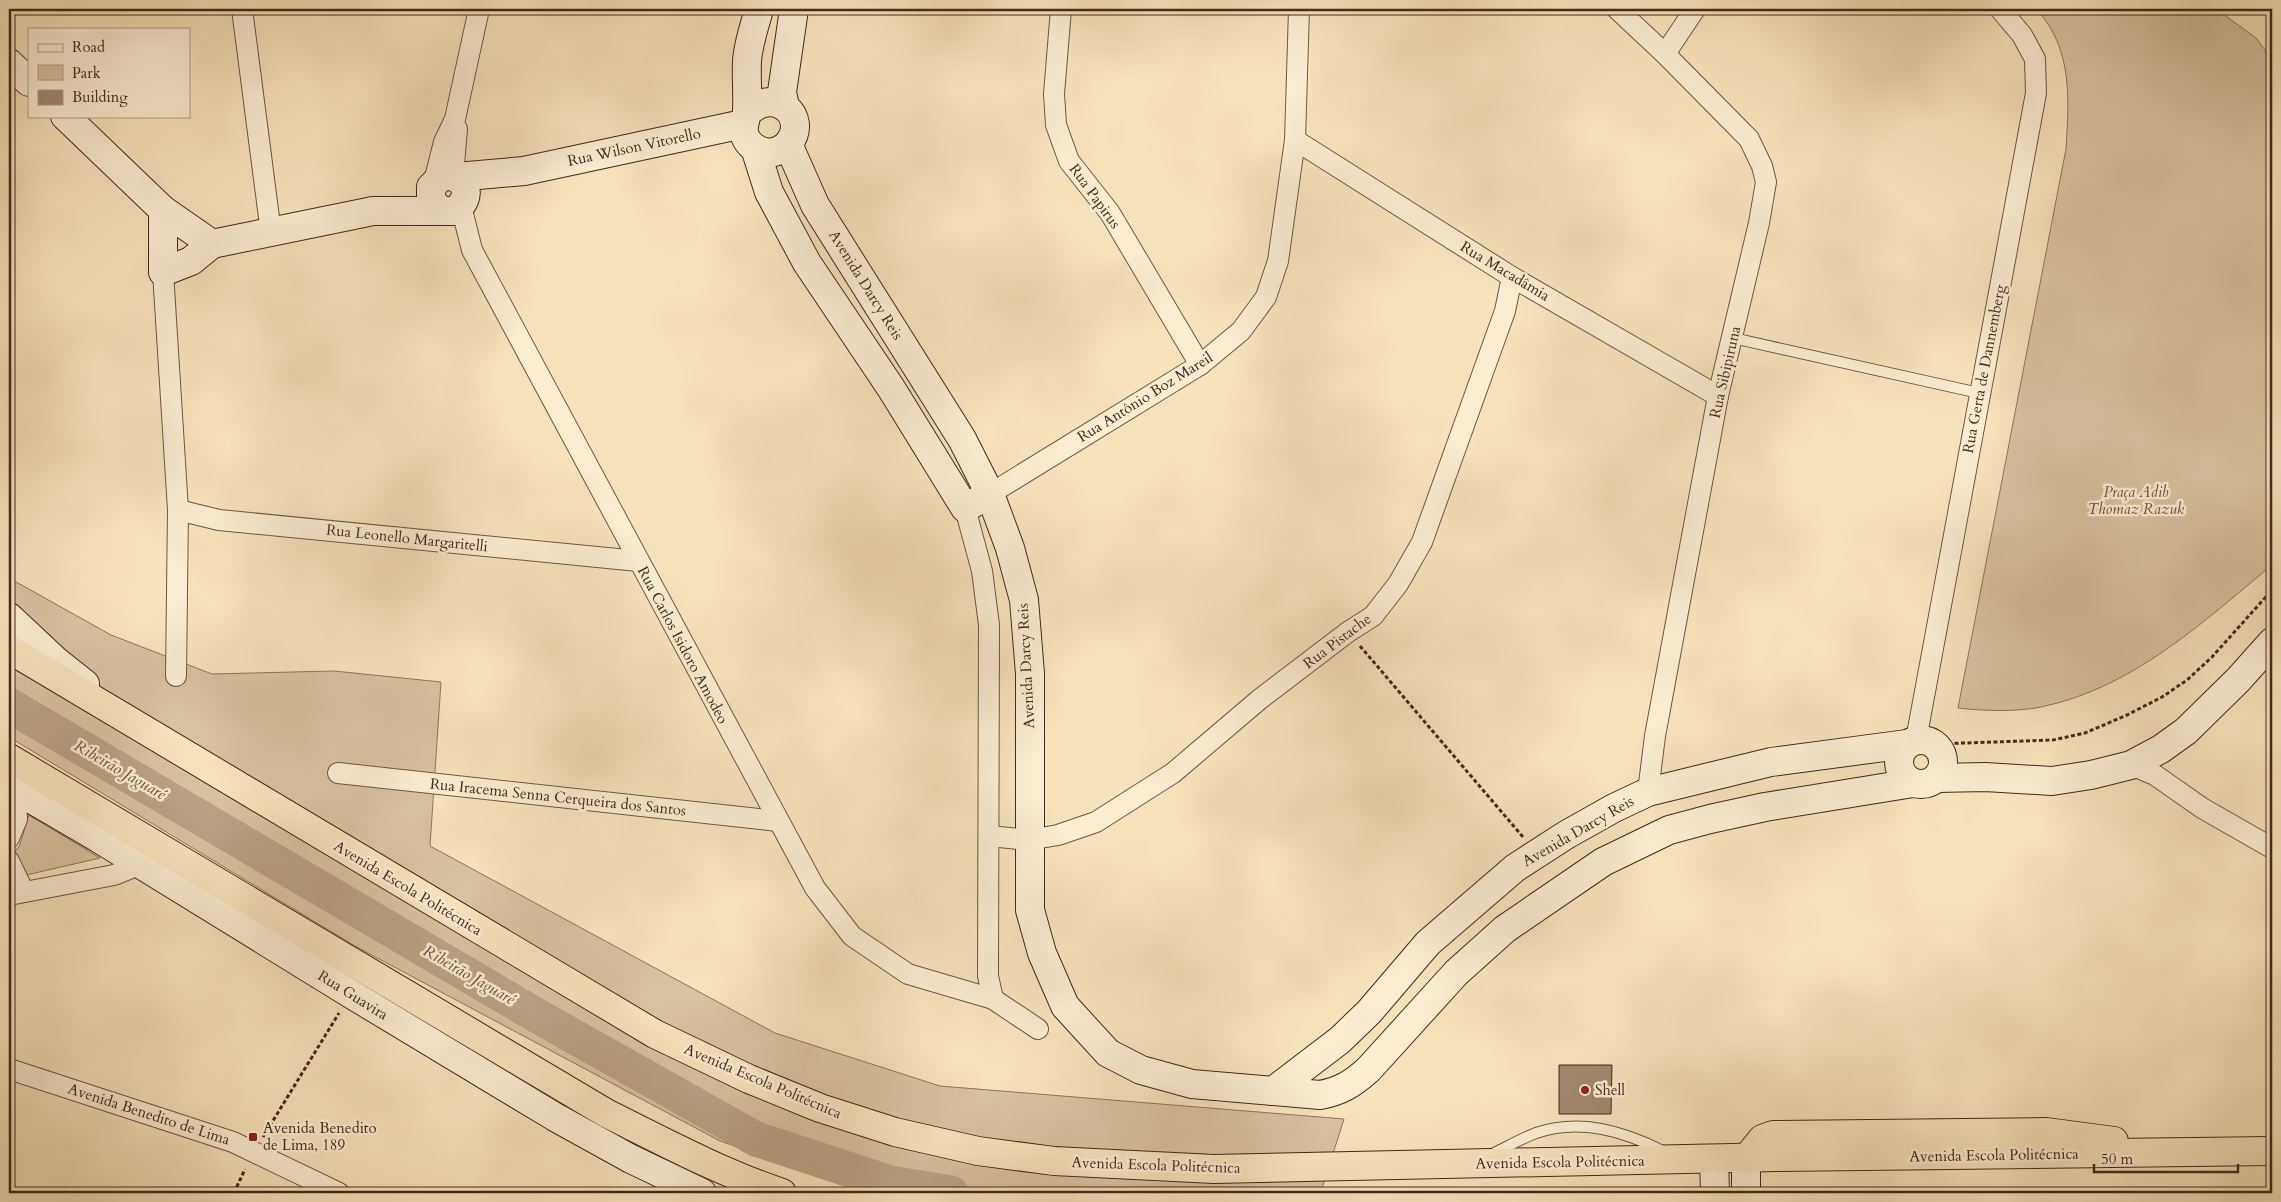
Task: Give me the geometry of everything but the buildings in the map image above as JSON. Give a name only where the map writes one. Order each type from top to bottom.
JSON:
[{"type":"highway","name":"Avenida Escola Politécnica","points":[[9,649],[135,723],[374,869],[655,1034],[749,1078],[820,1108],[895,1132],[978,1151],[1054,1162],[1214,1169],[1746,1159]]},
{"type":"highway","points":[[9,758],[606,1113],[693,1157],[748,1182],[782,1193]]},
{"type":"highway","points":[[1746,1159],[1762,1139],[1773,1135],[2046,1132],[2195,1153],[2272,1151]]},
{"type":"street","points":[[242,9],[271,233]]},
{"type":"street","name":"Rua Carlos Isidoro Amodeo","points":[[479,9],[455,120],[456,145],[449,191],[472,250],[815,888],[852,936],[908,974],[993,999]]},
{"type":"street","points":[[745,118],[755,105],[765,101],[776,102],[785,107],[792,115],[795,125],[793,135],[788,144],[773,152],[764,152],[755,148],[746,138],[745,118],[747,59],[759,9]]},
{"type":"street","points":[[785,107],[782,92],[794,9]]},
{"type":"street","name":"Rua Papirus","points":[[1061,9],[1054,94],[1056,125],[1069,161],[1110,214],[1200,365]]},
{"type":"street","name":"Rua Antônio Boz Mareil","points":[[965,508],[1200,365],[1242,332],[1266,297],[1278,261],[1295,140],[1299,9]]},
{"type":"street","name":"Rua Sibipiruna","points":[[1617,9],[1665,54],[1749,139],[1762,166],[1766,182],[1759,223],[1718,396],[1655,736],[1648,792]]},
{"type":"street","points":[[1665,54],[1695,9]]},
{"type":"street","name":"Rua Gerta de Dannemberg","points":[[1919,743],[1979,393],[2036,93],[2035,58],[2022,34],[2000,9]]},
{"type":"street","points":[[9,64],[28,81]]},
{"type":"street","points":[[67,118],[163,210],[212,244]]},
{"type":"street","name":"Rua Wilson Vitorello","points":[[163,272],[191,261],[212,244],[373,211],[524,171],[745,118]]},
{"type":"street","name":"Rua Macadâmia","points":[[1295,140],[1512,277],[1718,396]]},
{"type":"street","name":"Avenida Darcy Reis","points":[[788,144],[815,205],[945,410],[990,494],[1010,548],[1024,600],[1030,674],[1030,910],[1042,953],[1065,1006],[1108,1053],[1141,1070],[1192,1084],[1320,1095],[1338,1092],[1353,1083],[1456,973],[1505,929],[1602,862],[1639,844],[1669,830],[1710,819],[1765,807],[1925,781],[1986,777],[2052,781],[2091,775],[2131,765],[2161,749],[2186,731],[2238,680],[2272,642]]},
{"type":"street","points":[[755,148],[769,192],[808,263],[931,450],[965,508],[982,571],[989,625],[988,976],[993,999],[1038,1030]]},
{"type":"street","points":[[163,210],[163,272],[178,510],[176,676]]},
{"type":"street","name":"Rua Pistache","points":[[989,836],[1029,840],[1058,835],[1096,822],[1173,773],[1260,699],[1348,632],[1373,616],[1398,584],[1422,542],[1505,311],[1512,277]]},
{"type":"street","points":[[903,407],[916,414],[925,415],[945,410]]},
{"type":"street","name":"Rua Leonello Margaritelli","points":[[178,510],[219,520],[638,561]]},
{"type":"street","name":"Avenida Escola Politécnica","points":[[9,617],[56,661],[135,723]]},
{"type":"street","points":[[1919,743],[1939,749],[1943,761],[1940,773],[1925,781],[1904,776],[1899,766],[1900,754],[1919,743]]},
{"type":"street","name":"Avenida Darcy Reis","points":[[1273,1091],[1340,1040],[1369,1012],[1428,943],[1515,868],[1566,835],[1648,792],[1770,762],[1919,743]]},
{"type":"street","points":[[2131,765],[2155,775],[2202,808],[2272,848]]},
{"type":"street","name":"Rua Iracema Senna Cerqueira dos Santos","points":[[338,773],[778,821]]},
{"type":"street","points":[[9,838],[17,819],[12,789]]},
{"type":"street","name":"Rua Guavira","points":[[12,789],[141,864],[351,994],[556,1117],[631,1159],[702,1193]]},
{"type":"street","points":[[9,861],[16,894],[114,874],[141,864]]},
{"type":"street","name":"Avenida Benedito de Lima","points":[[9,1069],[233,1142],[340,1193]]},
{"type":"street","points":[[1714,1159],[1715,1193]]},
{"type":"street","points":[[1746,1159],[1746,1193]]},
{"type":"lane","points":[[1733,338],[1979,393]]},
{"type":"path","points":[[1919,743],[2053,740],[2085,733],[2127,715],[2162,697],[2187,680],[2212,657],[2272,590]]},
{"type":"path","points":[[1348,632],[1537,854]]},
{"type":"path","points":[[234,1193],[255,1152],[351,994]]},
{"type":"green space","name":"Praça Adib Thomaz Razuk","points":[[2036,9],[2216,9],[2256,38],[2265,50],[2272,74],[2272,565],[2193,630],[2136,669],[2106,685],[2075,698],[2031,709],[1978,710],[1958,708],[2066,149],[2068,93],[2063,57],[2057,40],[2048,24]]},
{"type":"green space","points":[[9,578],[111,635],[212,674],[334,671],[441,682],[430,846],[775,1033],[940,1086],[1344,1119],[1321,1191],[1312,1193],[872,1193],[720,1141],[355,946],[9,737]]},
{"type":"green space","points":[[29,815],[100,858],[9,879],[9,856],[19,847]]},
{"type":"waterway","name":"Ribeirão Jaguaré","points":[[9,705],[541,1018],[756,1139],[890,1183],[951,1193]]},
{"type":"place","name":"Shell","points":[[1585,1090]]},
{"type":"place","name":"Avenida Benedito de Lima, 189","points":[[253,1137]]}]
